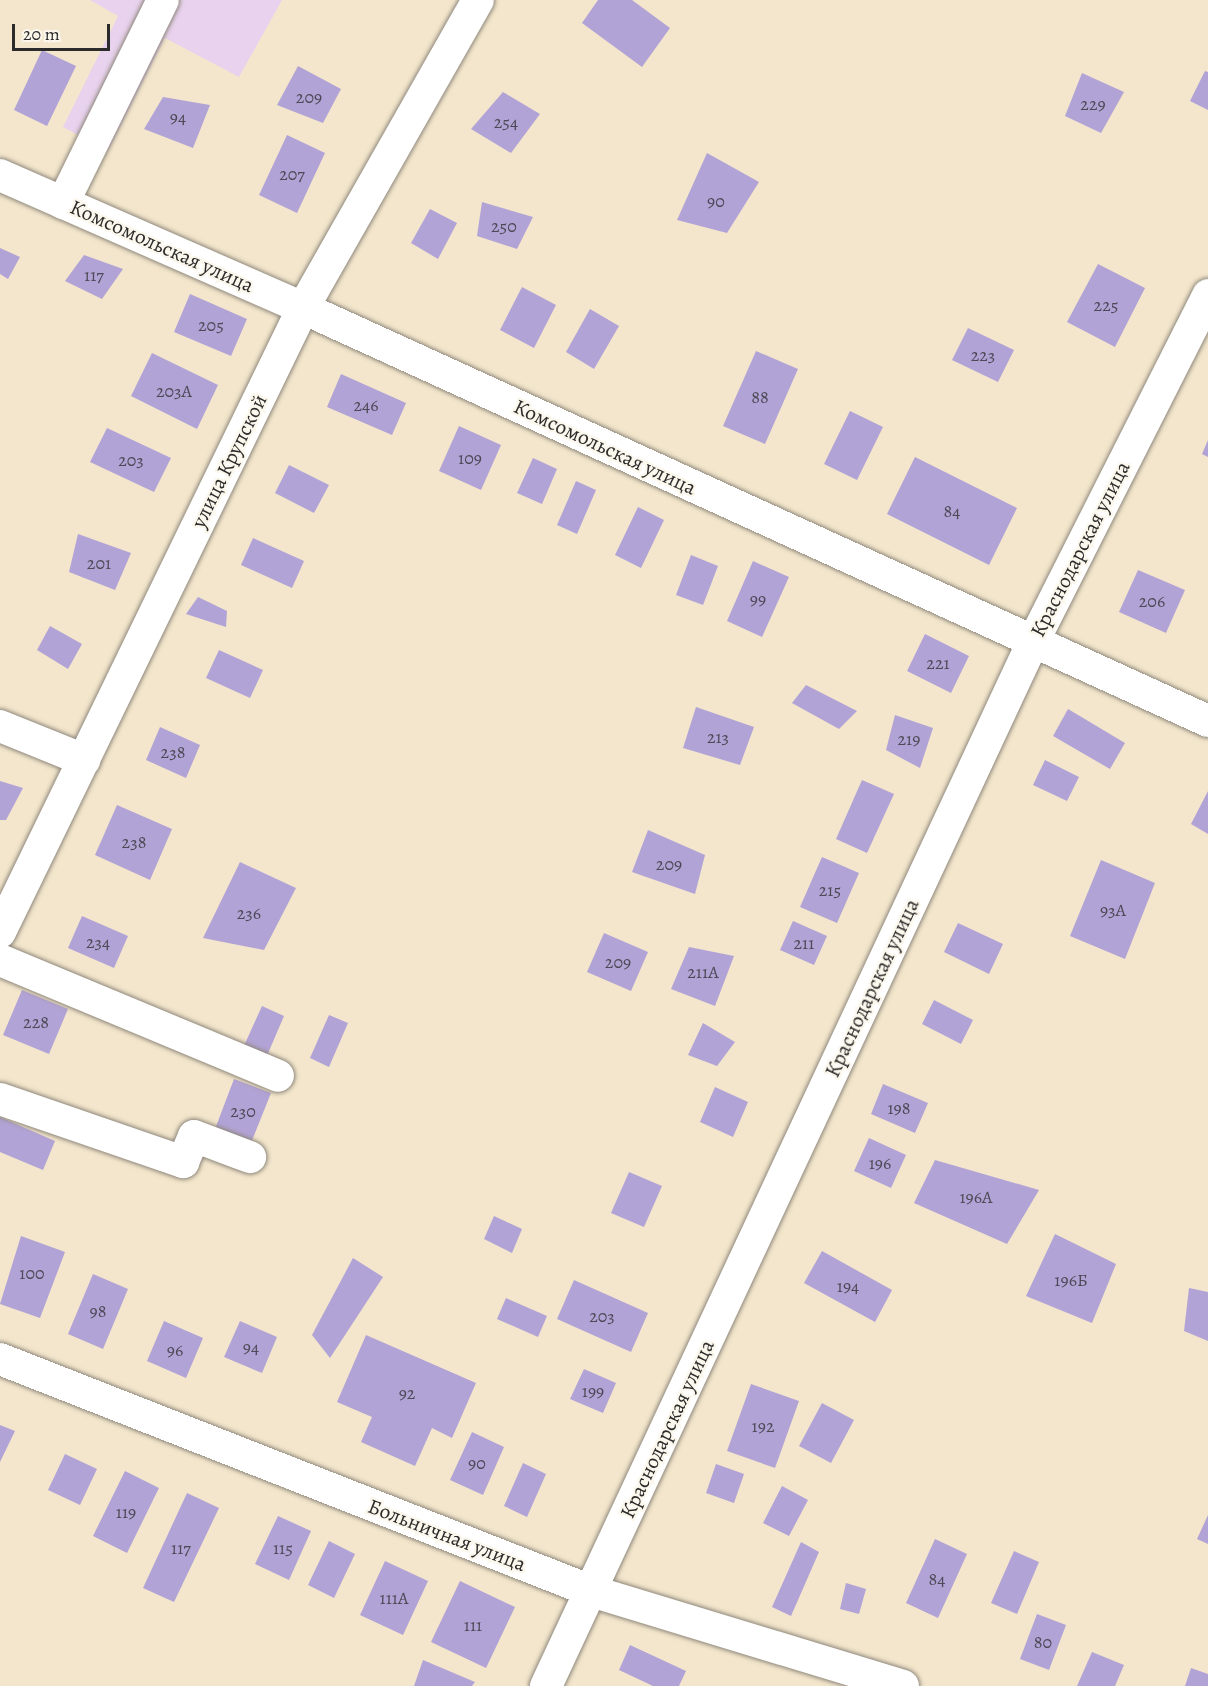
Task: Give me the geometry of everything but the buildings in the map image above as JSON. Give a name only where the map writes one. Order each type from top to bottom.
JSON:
[{"type":"street","points":[[63,203],[164,0]]},
{"type":"street","name":"улица Крупской","points":[[0,932],[303,308],[478,0]]},
{"type":"street","name":"Комсомольская улица","points":[[0,175],[303,308],[1032,644],[1208,721]]},
{"type":"street","name":"Краснодарская улица","points":[[546,1686],[1032,644],[1208,296]]},
{"type":"street","points":[[0,726],[84,760]]},
{"type":"street","points":[[0,960],[278,1076]]},
{"type":"street","points":[[0,1099],[183,1162],[194,1136],[250,1157]]},
{"type":"street","name":"Больничная улица","points":[[0,1359],[591,1591],[903,1686]]},
{"type":"shaded area","points":[[90,0],[282,0],[239,77],[165,38],[108,151],[63,127],[118,16]]}]
